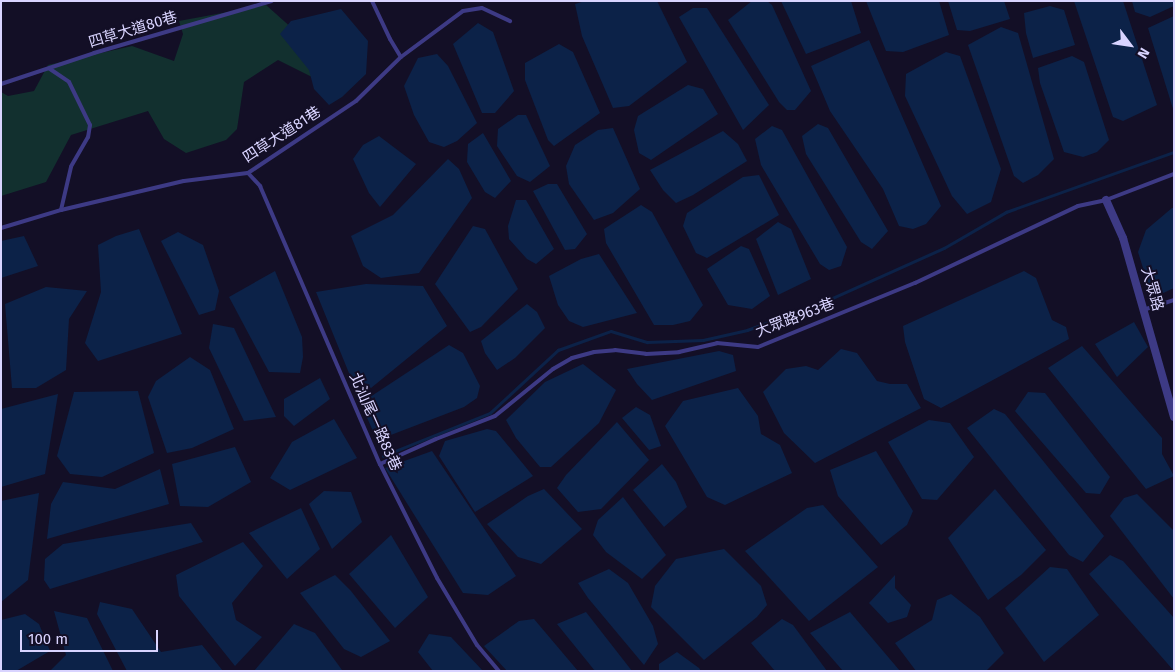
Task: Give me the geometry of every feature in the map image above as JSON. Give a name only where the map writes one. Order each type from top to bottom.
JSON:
[{"type":"street","name":"大眾路","points":[[1106,200],[1123,238],[1174,417]]},
{"type":"lane","name":"四草大道80巷","points":[[1,84],[94,53],[272,1]]},
{"type":"lane","points":[[372,1],[390,40],[401,57]]},
{"type":"lane","name":"四草大道81巷","points":[[1,228],[61,210],[184,181],[248,173],[356,101],[401,57],[463,11],[482,8],[510,21]]},
{"type":"lane","points":[[50,69],[69,82],[90,124],[88,137],[71,167],[61,210]]},
{"type":"lane","name":"北汕尾一路83巷","points":[[248,173],[260,186],[380,464],[437,578],[477,645],[498,671]]},
{"type":"lane","name":"大眾路963巷","points":[[380,464],[436,438],[495,416],[553,369],[572,358],[615,350],[646,354],[679,352],[717,343],[737,343],[758,347],[915,283],[1078,206],[1106,200],[1174,174]]},
{"type":"lane","points":[[1143,310],[1174,300]]},
{"type":"green space","points":[[266,5],[312,46],[318,80],[278,60],[244,82],[237,129],[226,140],[186,153],[164,139],[148,111],[71,135],[46,182],[1,196],[1,92],[8,96],[34,91],[48,65],[132,46],[174,61],[183,34],[179,21]]},
{"type":"water","points":[[585,1],[657,1],[687,62],[629,106],[613,108],[582,36],[575,4]]},
{"type":"water","points":[[752,1],[767,1],[772,5],[811,91],[795,110],[787,110],[779,102],[728,20]]},
{"type":"water","points":[[781,1],[851,1],[861,33],[806,54]]},
{"type":"water","points":[[866,1],[939,1],[949,35],[903,52],[886,51]]},
{"type":"water","points":[[948,1],[1004,1],[1010,19],[970,31],[957,30]]},
{"type":"water","points":[[1074,1],[1123,1],[1157,105],[1123,121],[1113,117]]},
{"type":"water","points":[[1132,1],[1174,1],[1174,6],[1150,17],[1135,12]]},
{"type":"water","points":[[1050,6],[1064,10],[1075,45],[1033,58],[1026,33],[1024,13]]},
{"type":"water","points":[[693,8],[707,8],[769,105],[743,130],[679,17]]},
{"type":"water","points":[[341,9],[368,41],[366,74],[342,97],[329,105],[314,89],[309,70],[280,34],[291,21]]},
{"type":"water","points":[[1174,16],[1174,112],[1148,28]]},
{"type":"water","points":[[478,23],[493,32],[514,91],[495,113],[482,113],[453,44]]},
{"type":"water","points":[[1001,27],[1018,33],[1054,159],[1038,175],[1023,183],[1014,176],[968,45]]},
{"type":"water","points":[[869,40],[941,206],[926,224],[913,229],[899,226],[883,189],[830,111],[811,66]]},
{"type":"water","points":[[559,44],[573,52],[600,113],[554,146],[548,140],[525,80],[525,63]]},
{"type":"water","points":[[946,52],[960,56],[1001,169],[991,202],[967,214],[952,196],[905,96],[906,74]]},
{"type":"water","points":[[437,54],[448,66],[477,123],[457,141],[444,147],[429,142],[414,115],[404,86],[418,58]]},
{"type":"water","points":[[1072,56],[1084,62],[1109,140],[1097,152],[1083,157],[1064,152],[1040,83],[1038,68]]},
{"type":"water","points":[[688,85],[703,89],[718,114],[651,160],[639,153],[634,130],[638,116]]},
{"type":"water","points":[[518,115],[526,115],[550,166],[530,182],[517,176],[497,146],[498,129]]},
{"type":"water","points":[[818,124],[828,128],[888,231],[872,249],[861,242],[806,154],[802,136]]},
{"type":"water","points":[[772,126],[782,130],[847,247],[841,266],[829,270],[820,264],[761,165],[755,139]]},
{"type":"water","points":[[613,128],[640,189],[613,213],[594,220],[569,184],[566,166],[575,145],[598,130]]},
{"type":"water","points":[[723,131],[738,144],[747,161],[693,195],[676,203],[663,190],[650,170]]},
{"type":"water","points":[[483,133],[511,181],[495,198],[485,192],[467,162],[468,144]]},
{"type":"water","points":[[379,136],[416,164],[380,207],[369,193],[353,159],[363,145]]},
{"type":"water","points":[[448,159],[459,169],[472,198],[419,273],[381,278],[363,266],[351,236],[393,215]]},
{"type":"water","points":[[759,175],[779,215],[707,258],[696,253],[683,226],[687,213],[743,177]]},
{"type":"water","points":[[548,184],[557,184],[587,234],[575,249],[565,250],[533,191]]},
{"type":"water","points":[[516,200],[526,200],[554,249],[536,264],[527,259],[509,239],[508,226]]},
{"type":"water","points":[[641,205],[652,212],[703,305],[690,321],[673,325],[654,325],[606,243],[604,229]]},
{"type":"water","points":[[1174,208],[1174,288],[1159,295],[1149,287],[1138,252],[1146,230]]},
{"type":"water","points":[[778,222],[791,229],[811,279],[778,295],[756,239]]},
{"type":"water","points":[[473,226],[485,229],[518,289],[481,327],[470,332],[435,284]]},
{"type":"water","points":[[139,229],[182,334],[98,361],[85,343],[101,292],[98,245],[116,236]]},
{"type":"water","points":[[178,232],[203,245],[219,291],[215,310],[199,315],[161,241]]},
{"type":"water","points":[[24,236],[38,266],[1,278],[1,241]]},
{"type":"water","points":[[741,246],[749,249],[770,296],[752,309],[728,305],[707,269]]},
{"type":"water","points":[[599,254],[637,313],[583,327],[569,321],[558,305],[549,276],[581,259]]},
{"type":"water","points":[[275,271],[302,337],[303,357],[300,373],[269,372],[229,297]]},
{"type":"water","points":[[1024,271],[1036,278],[1052,320],[1066,327],[1069,339],[941,408],[924,399],[905,342],[903,326]]},
{"type":"water","points":[[366,284],[423,286],[447,326],[371,388],[362,381],[353,383],[316,292]]},
{"type":"water","points":[[46,287],[87,291],[69,319],[66,370],[36,388],[12,388],[5,304]]},
{"type":"water","points":[[527,304],[537,312],[545,328],[515,358],[497,370],[485,353],[481,341]]},
{"type":"water","points":[[1134,322],[1148,347],[1117,377],[1095,344]]},
{"type":"water","points":[[213,324],[234,328],[276,417],[244,421],[209,348]]},
{"type":"water","points":[[449,345],[463,353],[480,386],[477,398],[464,407],[383,438],[373,431],[364,411],[370,397]]},
{"type":"water","points":[[1082,346],[1162,438],[1162,454],[1174,476],[1146,489],[1048,368]]},
{"type":"water","points":[[841,349],[857,353],[877,381],[890,384],[907,384],[921,408],[815,463],[784,433],[763,392],[786,369],[806,366],[818,370]]},
{"type":"water","points":[[719,351],[733,355],[736,371],[652,400],[637,384],[627,369]]},
{"type":"water","points":[[190,357],[210,370],[234,429],[192,448],[167,453],[148,397],[156,381]]},
{"type":"water","points":[[583,364],[616,390],[599,423],[551,467],[540,467],[516,438],[506,420],[545,382]]},
{"type":"water","points":[[320,378],[330,399],[294,426],[284,416],[284,399]]},
{"type":"water","points":[[738,388],[758,416],[761,434],[780,445],[792,473],[725,505],[707,497],[665,426],[683,401]]},
{"type":"water","points":[[138,391],[154,453],[102,477],[70,474],[57,456],[74,392]]},
{"type":"water","points":[[1028,392],[1045,393],[1110,477],[1100,494],[1086,493],[1015,411]]},
{"type":"water","points":[[58,394],[45,474],[1,487],[1,409]]},
{"type":"water","points":[[636,407],[650,415],[661,446],[649,450],[622,418]]},
{"type":"water","points":[[994,409],[1005,414],[1104,536],[1083,562],[1069,555],[967,428]]},
{"type":"water","points":[[334,419],[357,458],[290,490],[270,478],[292,442]]},
{"type":"water","points":[[929,420],[950,423],[974,457],[937,500],[922,499],[888,442]]},
{"type":"water","points":[[617,422],[649,460],[601,509],[578,512],[557,488],[566,475]]},
{"type":"water","points":[[487,429],[496,431],[533,476],[475,512],[439,456],[445,441]]},
{"type":"water","points":[[235,447],[251,482],[208,507],[180,506],[172,464]]},
{"type":"water","points":[[432,451],[516,576],[488,595],[463,593],[385,468]]},
{"type":"water","points":[[876,451],[913,511],[907,525],[881,545],[838,496],[830,470]]},
{"type":"water","points":[[662,464],[676,482],[687,507],[664,527],[633,490]]},
{"type":"water","points":[[160,469],[169,504],[47,539],[51,504],[63,482],[115,489]]},
{"type":"water","points":[[544,489],[582,529],[541,564],[518,557],[487,524],[528,496]]},
{"type":"water","points":[[995,489],[1046,550],[1021,575],[988,600],[948,538]]},
{"type":"water","points":[[324,491],[351,492],[362,522],[332,549],[309,504]]},
{"type":"water","points":[[39,493],[28,580],[1,602],[1,501]]},
{"type":"water","points":[[1137,494],[1174,531],[1174,599],[1110,516],[1124,498]]},
{"type":"water","points":[[623,497],[666,555],[642,579],[606,552],[593,535],[598,520]]},
{"type":"water","points":[[823,505],[878,567],[809,621],[745,551],[807,508]]},
{"type":"water","points":[[301,508],[320,549],[287,579],[249,533]]},
{"type":"water","points":[[191,523],[203,542],[50,589],[44,580],[45,559],[63,544]]},
{"type":"water","points":[[391,535],[428,597],[395,628],[349,574]]},
{"type":"water","points":[[243,542],[263,566],[232,603],[236,620],[262,637],[235,666],[179,596],[176,575]]},
{"type":"water","points":[[724,549],[761,586],[767,605],[757,617],[704,660],[651,607],[655,586],[676,559]]},
{"type":"water","points":[[1110,555],[1123,561],[1174,618],[1174,671],[1089,574]]},
{"type":"water","points":[[1050,567],[1067,569],[1099,615],[1044,662],[1005,608]]},
{"type":"water","points":[[609,569],[628,583],[653,626],[658,644],[644,665],[588,598],[578,583]]},
{"type":"water","points":[[335,575],[351,591],[390,641],[361,657],[344,649],[300,593]]},
{"type":"water","points":[[895,575],[895,588],[911,605],[907,617],[888,623],[869,603]]},
{"type":"water","points":[[951,594],[980,617],[1004,653],[986,671],[916,671],[895,643],[932,620],[937,600]]},
{"type":"water","points":[[100,602],[132,609],[161,652],[202,645],[223,671],[127,671],[97,614]]},
{"type":"water","points":[[54,611],[87,618],[113,671],[50,671],[66,655]]},
{"type":"water","points":[[586,612],[632,671],[595,671],[557,624]]},
{"type":"water","points":[[850,612],[900,671],[843,671],[810,633]]},
{"type":"water","points":[[25,614],[39,624],[50,651],[16,671],[1,671],[1,620]]},
{"type":"water","points":[[534,619],[578,671],[507,671],[484,646],[519,621]]},
{"type":"water","points":[[782,619],[793,625],[827,671],[775,671],[751,643]]},
{"type":"water","points":[[294,624],[315,633],[342,670],[254,671]]},
{"type":"water","points":[[429,634],[451,637],[483,671],[433,671],[418,652]]},
{"type":"water","points":[[677,652],[701,671],[659,671],[659,664]]},
{"type":"waterway","points":[[383,456],[490,413],[558,350],[611,331],[647,342],[703,340],[747,330],[826,301],[944,248],[1006,212],[1174,152]]}]
